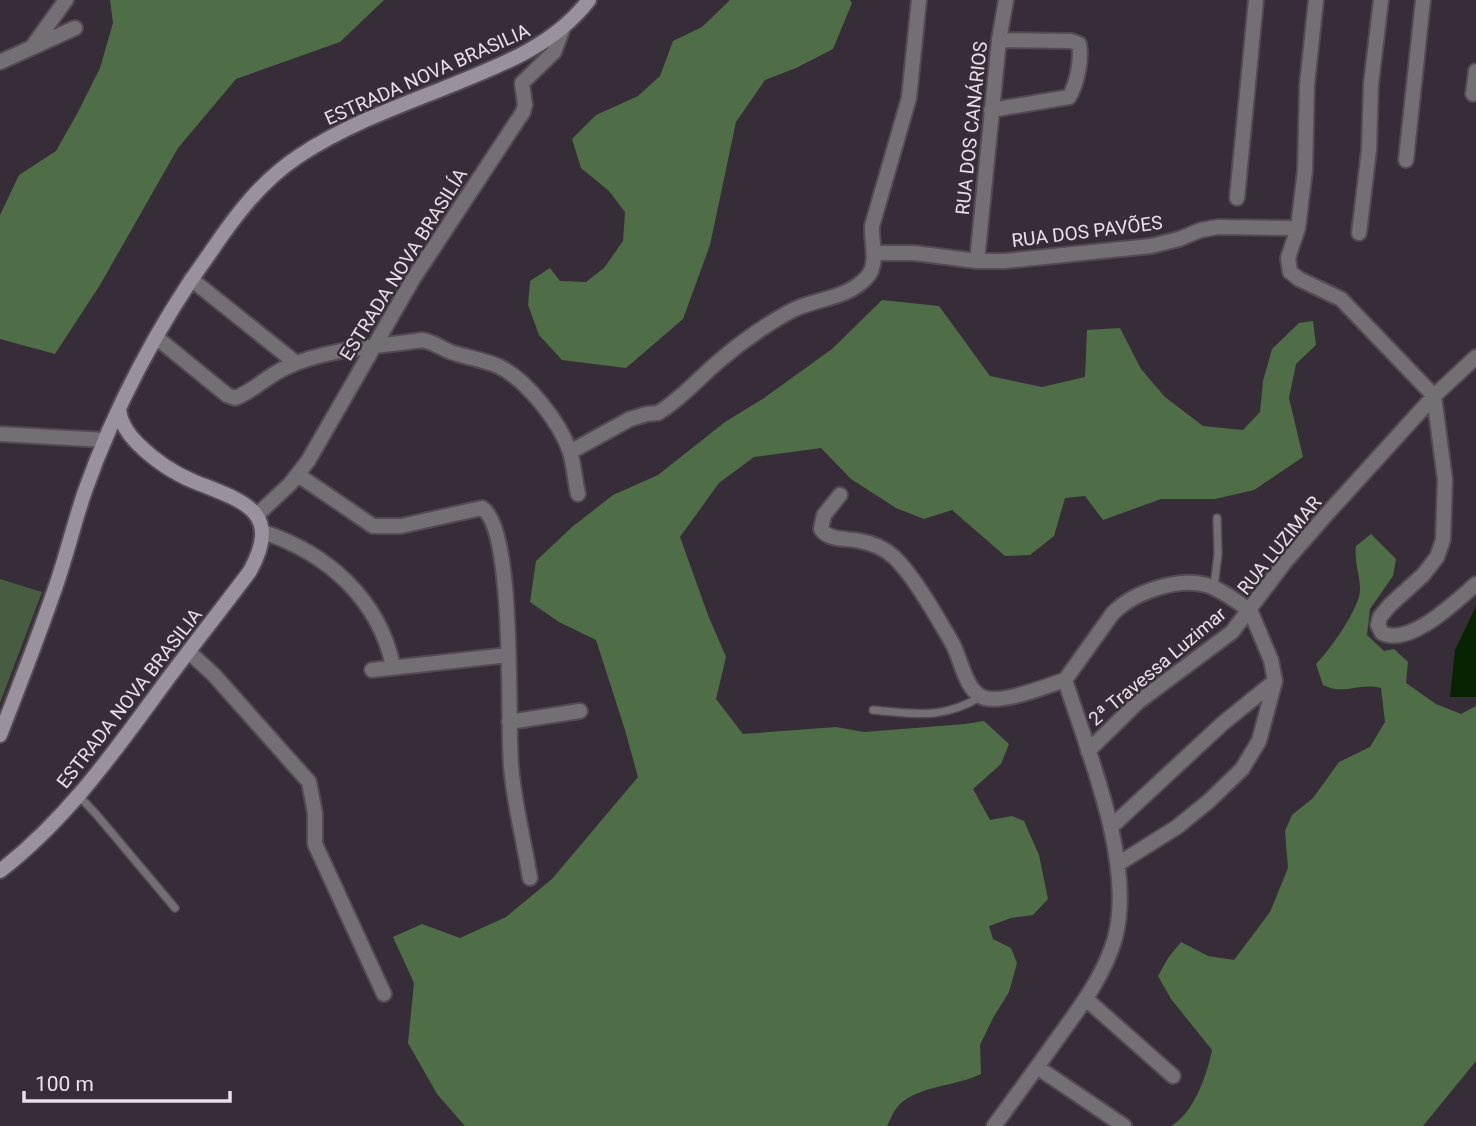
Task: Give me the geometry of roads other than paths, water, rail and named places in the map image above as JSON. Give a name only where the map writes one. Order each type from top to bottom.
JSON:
[{"type":"street","points":[[32,47],[66,0]]},
{"type":"street","name":"ESTRADA NOVA BRASILIA","points":[[0,735],[53,595],[79,510],[105,440],[157,338],[191,279],[248,201],[296,158],[367,119],[518,57],[563,28],[589,0]]},
{"type":"street","points":[[569,452],[630,419],[646,414],[658,414],[720,360],[761,329],[800,306],[823,301],[855,286],[868,276],[874,253],[871,245],[872,226],[909,98],[919,0]]},
{"type":"street","name":"RUA DOS CANÁRIOS","points":[[976,261],[999,40],[1006,0]]},
{"type":"street","points":[[1237,198],[1256,0]]},
{"type":"street","points":[[1316,0],[1307,85],[1307,138],[1299,225],[1288,258],[1290,272],[1299,279],[1326,290],[1350,307],[1434,396],[1445,480],[1443,540],[1437,556],[1423,575],[1390,605],[1380,617],[1378,625],[1382,633],[1387,635],[1411,632],[1443,612],[1476,583]]},
{"type":"street","points":[[1359,233],[1369,150],[1371,84],[1381,0]]},
{"type":"street","points":[[1406,160],[1423,0]]},
{"type":"street","points":[[0,62],[75,28]]},
{"type":"street","name":"ESTRADA NOVA BRASILÍA","points":[[257,515],[298,475],[413,279],[523,112],[525,105],[522,83],[554,52],[563,28]]},
{"type":"street","points":[[991,110],[1069,97],[1074,88],[1080,52],[1079,44],[1071,41],[999,40]]},
{"type":"street","points":[[1473,94],[1476,71]]},
{"type":"street","name":"RUA DOS PAVÕES","points":[[874,253],[926,254],[976,261],[1048,257],[1151,246],[1218,227],[1299,225]]},
{"type":"street","points":[[191,279],[296,363]]},
{"type":"street","points":[[157,338],[232,398],[242,396],[268,377],[296,363],[374,346],[422,340],[450,352],[479,359],[512,374],[534,396],[561,435],[569,452],[578,494]]},
{"type":"street","name":"RUA LUZIMAR","points":[[1275,681],[1271,660],[1250,610],[1299,546],[1434,396],[1476,358]]},
{"type":"street","points":[[119,410],[123,425],[133,439],[159,462],[234,497],[257,515],[263,532],[285,539],[308,551],[335,572],[367,603],[389,648],[393,666]]},
{"type":"street","points":[[0,434],[105,440]]},
{"type":"street","points":[[298,475],[373,526],[401,526],[477,509],[486,510],[494,526],[508,599],[511,768],[530,877]]},
{"type":"street","points":[[840,495],[824,515],[821,529],[823,533],[831,537],[862,541],[892,555],[952,642],[968,681],[982,696],[990,698],[1015,695],[1065,680],[1106,621],[1121,605],[1153,589],[1193,582],[1214,587],[1250,610]]},
{"type":"street","name":"ESTRADA NOVA BRASILIA","points":[[0,871],[22,854],[79,796],[122,743],[250,571],[257,558],[263,532]]},
{"type":"street","name":"2ª Travessa Luzimar","points":[[1088,751],[1138,702],[1232,632],[1250,610]]},
{"type":"street","points":[[189,652],[309,782],[315,813],[315,844],[384,994]]},
{"type":"street","points":[[372,670],[508,655]]},
{"type":"street","points":[[994,1126],[1086,999],[1108,957],[1119,916],[1118,864],[1111,827],[1065,680]]},
{"type":"street","points":[[1111,827],[1223,724],[1275,681]]},
{"type":"street","points":[[1118,864],[1177,827],[1209,802],[1242,769],[1259,741],[1275,681]]},
{"type":"street","points":[[509,722],[580,711]]},
{"type":"street","points":[[1086,999],[1173,1076]]},
{"type":"street","points":[[1037,1067],[1124,1126]]},
{"type":"lane","points":[[1214,587],[1218,554],[1217,518]]},
{"type":"lane","points":[[873,710],[918,714],[945,713],[966,706],[982,696]]},
{"type":"lane","points":[[79,796],[175,908]]}]
